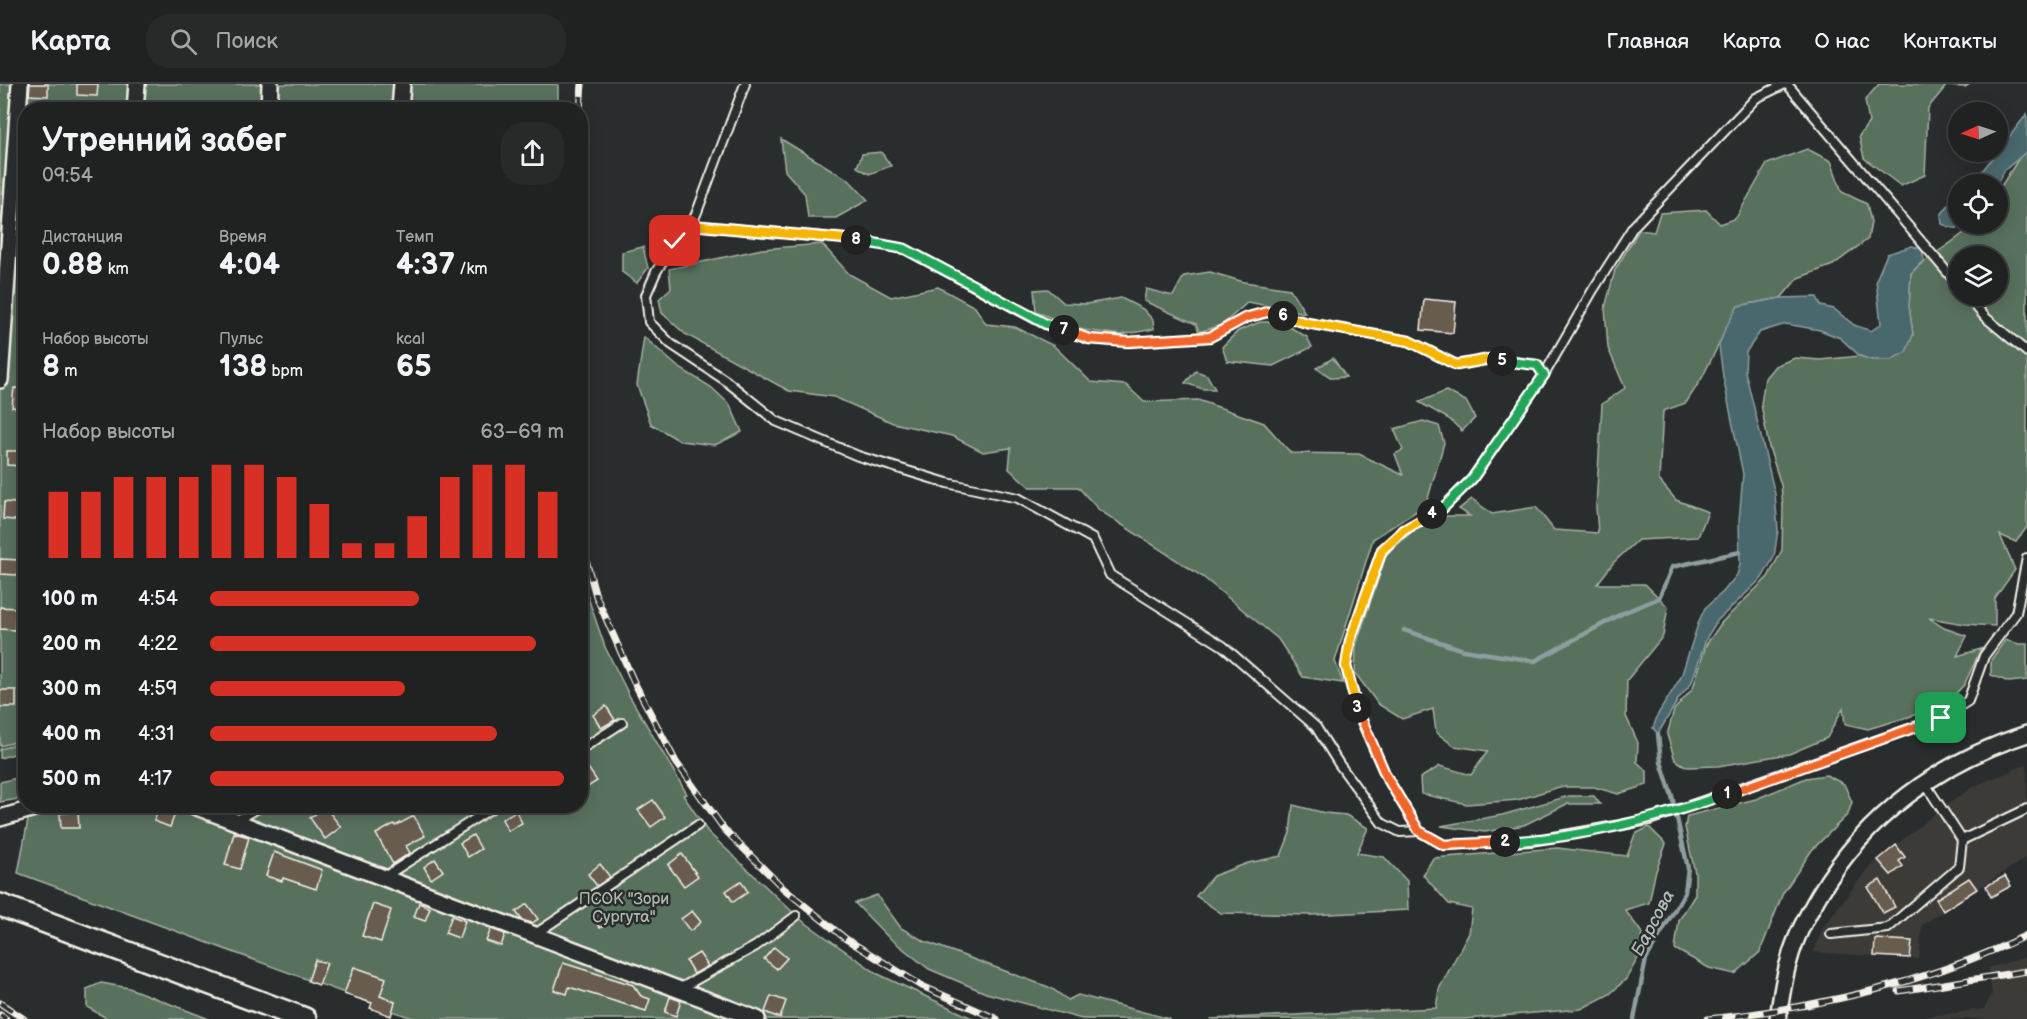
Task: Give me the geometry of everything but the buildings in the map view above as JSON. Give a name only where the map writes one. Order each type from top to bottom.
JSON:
[{"type":"main road","points":[[0,905],[305,1019]]},
{"type":"street","points":[[20,84],[20,102]]},
{"type":"street","points":[[135,102],[136,84]]},
{"type":"street","points":[[269,102],[270,84]]},
{"type":"street","points":[[401,102],[402,84]]},
{"type":"street","points":[[0,380],[18,230]]},
{"type":"street","points":[[1778,1019],[1789,959],[1802,928],[1822,891],[1851,850],[1892,806],[1924,782],[1973,756],[2027,734]]},
{"type":"street","points":[[0,818],[18,813]]},
{"type":"street","points":[[214,813],[757,1019]]},
{"type":"lane","points":[[744,84],[691,225],[675,241],[656,272],[646,295],[649,322],[671,344],[725,380],[776,420],[858,456],[947,483],[1018,498],[1093,539],[1110,575],[1223,646],[1316,727],[1339,764],[1383,823],[1400,832],[1419,831]]},
{"type":"lane","points":[[1948,273],[1786,84],[1756,98],[1633,227],[1593,290],[1544,375],[1472,479],[1442,509],[1404,530],[1382,550],[1350,641],[1346,666],[1358,713],[1386,776],[1419,831],[1444,845],[1531,841],[1649,820],[1941,718],[1968,701],[1984,656],[2016,613],[2027,558]]},
{"type":"lane","points":[[691,225],[856,240],[905,249],[1046,324],[1089,339],[1128,342],[1210,337],[1245,318],[1267,312],[1307,323],[1409,341],[1456,365],[1490,359],[1537,365],[1544,375]]},
{"type":"lane","points":[[1976,306],[1985,317],[2027,352]]},
{"type":"lane","points":[[588,745],[622,723]]},
{"type":"lane","points":[[1831,934],[1888,928],[1959,867],[1962,840],[1924,782]]},
{"type":"lane","points":[[1962,840],[2027,808]]},
{"type":"lane","points":[[236,821],[249,813]]},
{"type":"lane","points":[[384,877],[484,813]]},
{"type":"lane","points":[[535,934],[698,825]]},
{"type":"lane","points":[[679,989],[756,946],[796,916]]},
{"type":"shaded area","points":[[2027,764],[2027,857],[1922,925],[1919,959],[1814,952],[1823,927],[1863,875],[1878,860],[1942,808],[1973,787]]},
{"type":"shaded area","points":[[2027,957],[2027,1019],[1910,1019],[1984,1009],[1992,994],[1988,968]]},
{"type":"green space","points":[[0,84],[558,84],[558,102],[18,102],[18,741],[0,746]]},
{"type":"green space","points":[[1879,84],[1970,84],[1965,87],[1946,86],[1928,108],[1925,175],[1901,186],[1864,158],[1859,136],[1869,122],[1865,100]]},
{"type":"green space","points":[[781,139],[849,180],[868,200],[836,218],[808,218],[805,194],[785,171]]},
{"type":"green space","points":[[1807,149],[1831,161],[1842,192],[1867,204],[1871,222],[1868,239],[1833,265],[1798,278],[1781,298],[1738,306],[1702,378],[1686,403],[1663,411],[1659,480],[1676,500],[1708,512],[1698,537],[1638,540],[1614,562],[1597,584],[1645,584],[1668,607],[1663,636],[1627,680],[1626,716],[1638,743],[1637,762],[1647,771],[1647,785],[1618,794],[1594,787],[1559,787],[1518,800],[1467,804],[1421,794],[1420,778],[1440,766],[1471,775],[1488,751],[1454,746],[1436,732],[1433,709],[1402,719],[1378,704],[1355,673],[1356,646],[1386,555],[1414,530],[1447,516],[1470,516],[1459,509],[1472,499],[1492,514],[1536,507],[1554,530],[1598,533],[1596,507],[1602,404],[1625,388],[1608,348],[1605,308],[1615,270],[1639,230],[1654,232],[1660,213],[1706,210],[1720,224],[1736,218],[1767,164]]},
{"type":"green space","points":[[2027,151],[2027,527],[2016,542],[2000,535],[2015,570],[1995,598],[1995,626],[1929,618],[1944,628],[1967,636],[1957,656],[1981,649],[1964,685],[1942,707],[1868,729],[1845,724],[1843,708],[1827,738],[1789,754],[1718,766],[1687,767],[1675,760],[1667,735],[1674,710],[1693,688],[1706,645],[1722,622],[1768,577],[1782,550],[1781,485],[1769,447],[1761,404],[1765,378],[1775,366],[1795,358],[1820,360],[1860,356],[1872,360],[1913,335],[1909,306],[1911,273],[1962,234],[2008,234],[2008,175],[2019,158]]},
{"type":"green space","points":[[881,152],[891,166],[869,174],[857,167],[862,154]]},
{"type":"green space","points":[[822,244],[849,274],[891,297],[938,287],[975,307],[986,324],[1015,327],[1054,346],[1091,382],[1126,385],[1144,402],[1198,400],[1264,423],[1291,453],[1359,454],[1403,475],[1395,454],[1403,450],[1394,429],[1423,421],[1439,426],[1444,443],[1426,505],[1373,539],[1335,661],[1343,683],[1303,677],[1278,639],[1203,577],[1099,510],[1078,487],[1030,487],[1009,469],[1011,448],[983,452],[952,436],[893,423],[834,397],[789,391],[685,334],[662,313],[659,299],[671,288],[669,269],[762,249]]},
{"type":"green space","points":[[643,247],[648,268],[637,283],[622,272],[622,252]]},
{"type":"green space","points":[[1210,272],[1244,282],[1290,289],[1305,313],[1248,302],[1222,325],[1199,332],[1196,324],[1144,301],[1146,289],[1173,296],[1184,276]]},
{"type":"green space","points":[[1048,289],[1064,303],[1086,304],[1121,298],[1143,309],[1153,320],[1154,329],[1121,335],[1083,330],[1036,312],[1034,290]]},
{"type":"green space","points":[[1260,322],[1281,322],[1307,337],[1312,347],[1273,366],[1227,361],[1222,347],[1238,331]]},
{"type":"green space","points":[[644,337],[678,367],[711,387],[730,405],[742,432],[715,445],[680,441],[651,424],[637,385]]},
{"type":"green space","points":[[1333,358],[1346,377],[1332,378],[1316,368]]},
{"type":"green space","points":[[1196,371],[1207,375],[1215,389],[1203,389],[1185,383]]},
{"type":"green space","points":[[1446,391],[1466,401],[1475,418],[1462,431],[1449,419],[1419,402]]},
{"type":"green space","name":"ПСОК \"Зори Сургута\"","points":[[588,597],[605,647],[630,697],[687,794],[683,795],[708,832],[800,919],[878,974],[974,1019],[416,1019],[392,1011],[395,1002],[380,996],[377,1005],[18,873],[28,820],[27,813],[588,813]]},
{"type":"green space","points":[[2005,640],[2027,644],[2027,680],[2009,682],[1991,675],[1991,660]]},
{"type":"green space","points":[[18,743],[18,753],[0,758],[0,749]]},
{"type":"green space","points":[[1826,775],[1844,784],[1852,802],[1848,814],[1812,850],[1783,893],[1760,952],[1735,974],[1709,968],[1675,949],[1679,920],[1695,895],[1695,873],[1685,827],[1687,816],[1756,799],[1806,778]]},
{"type":"green space","name":"ПСОК \"Зори Сургута\"","points":[[18,778],[18,799],[0,802],[0,782]]},
{"type":"green space","points":[[1569,796],[1594,796],[1600,804],[1567,804],[1524,825],[1485,832],[1441,826],[1502,815]]},
{"type":"green space","points":[[1293,805],[1325,813],[1346,815],[1368,828],[1357,853],[1384,857],[1407,881],[1408,910],[1311,915],[1221,913],[1196,896],[1213,876],[1248,863],[1281,856],[1290,833]]},
{"type":"green space","points":[[1649,827],[1666,844],[1655,874],[1649,903],[1625,910],[1642,933],[1638,958],[1626,979],[1610,994],[1581,1009],[1465,1019],[1210,1019],[1436,1008],[1439,989],[1469,933],[1472,909],[1449,904],[1423,875],[1433,858],[1557,848],[1627,856],[1635,834]]},
{"type":"green space","points":[[877,895],[901,928],[924,941],[1051,988],[1068,1000],[1078,995],[1170,1019],[1082,1019],[986,993],[929,969],[887,936],[855,903]]},
{"type":"green space","points":[[101,983],[129,988],[209,1019],[108,1019],[87,1007],[87,989]]},
{"type":"water","points":[[2027,114],[2027,151],[2003,174],[1980,174],[1989,162],[2008,162],[2008,138]]},
{"type":"water","points":[[1948,206],[1948,226],[1942,224],[1941,215]]},
{"type":"water","points":[[1912,246],[1922,249],[1924,260],[1911,273],[1909,306],[1913,335],[1906,352],[1891,360],[1872,360],[1860,356],[1840,338],[1820,330],[1786,324],[1760,332],[1746,352],[1745,371],[1775,494],[1778,530],[1774,557],[1762,578],[1717,621],[1707,637],[1691,684],[1679,698],[1658,734],[1653,728],[1658,714],[1681,677],[1705,608],[1737,575],[1740,564],[1739,521],[1743,474],[1723,377],[1719,345],[1725,329],[1738,306],[1781,298],[1817,297],[1821,306],[1834,309],[1854,325],[1871,331],[1881,324],[1876,280],[1887,254]]},
{"type":"waterway","points":[[1404,630],[1463,650],[1535,661],[1623,613],[1659,598],[1672,567],[1740,552]]},
{"type":"waterway","name":"Барсова","points":[[1634,1019],[1646,959],[1685,892],[1688,868],[1672,796],[1661,762],[1658,734]]},
{"type":"railway","points":[[581,102],[582,84]]},
{"type":"railway","points":[[588,568],[596,596],[634,682],[676,762],[724,829],[783,888],[846,939],[922,986],[997,1019]]},
{"type":"railway","points":[[1708,1019],[1790,1008],[1871,991],[1951,967],[2027,935]]},
{"type":"railway","points":[[1899,991],[2027,971]]},
{"type":"railway","points":[[0,1003],[24,1019]]},
{"type":"railway","points":[[0,1015],[6,1019]]},
{"type":"route","points":[[675,241],[691,225],[856,240],[905,249],[1046,324],[1089,339],[1128,342],[1210,337],[1245,318],[1267,312],[1307,323],[1409,341],[1456,365],[1490,359],[1537,365],[1544,375],[1472,479],[1442,509],[1404,530],[1382,550],[1350,641],[1346,666],[1358,713],[1386,776],[1419,831],[1444,845],[1531,841],[1649,820],[1941,718]]}]
